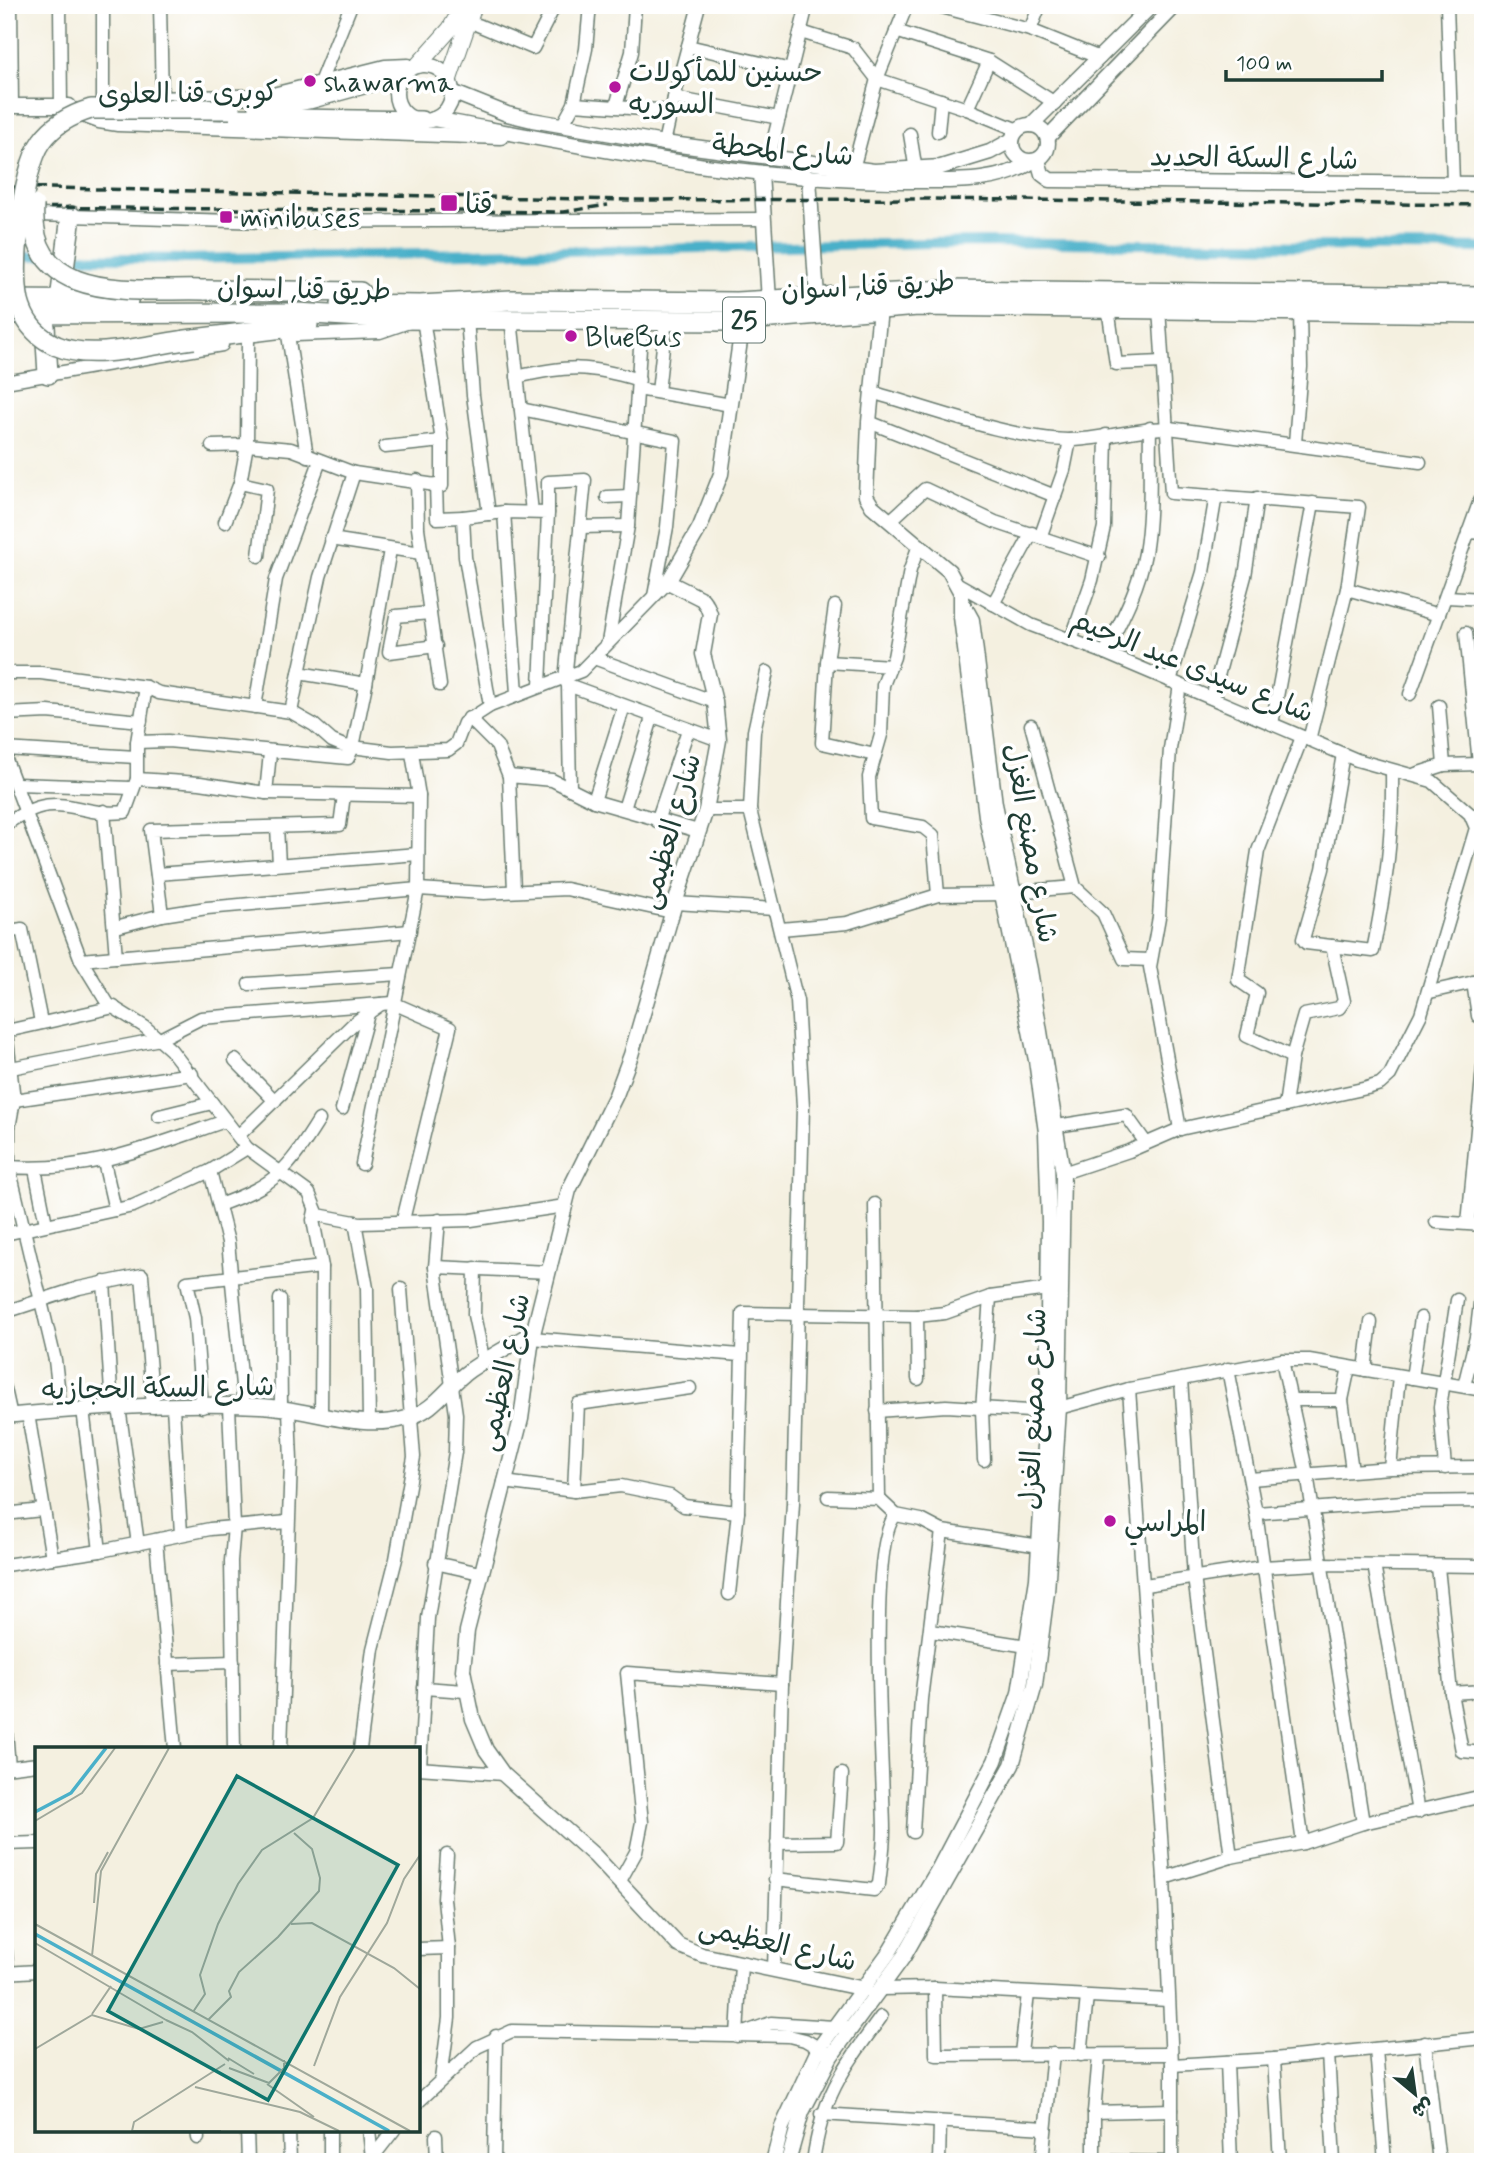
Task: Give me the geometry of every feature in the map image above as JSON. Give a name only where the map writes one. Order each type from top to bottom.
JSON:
[{"type":"highway","name":"كوبرى قنا العلوى","points":[[411,68],[277,106],[230,114],[96,118],[58,138],[44,156],[36,178],[35,234],[44,256],[61,274],[92,286],[397,293],[419,314]]},
{"type":"highway","name":"كوبرى قنا العلوى","points":[[371,318],[87,353],[73,352],[49,342],[31,327],[20,306],[17,282],[29,164],[42,140],[64,120],[77,113],[105,107],[427,120]]},
{"type":"highway","points":[[48,374],[48,305],[64,270],[70,222]]},
{"type":"highway","points":[[5,257],[20,234]]},
{"type":"highway","name":"طريق قنا, اسوان","points":[[48,305],[371,318],[419,314],[511,300],[769,301],[947,290],[1483,296]]},
{"type":"highway","name":"طريق قنا, اسوان","points":[[10,307],[48,305],[419,314],[467,319],[743,320],[880,309],[1159,308],[1483,313]]},
{"type":"main road","points":[[411,68],[450,29],[464,5]]},
{"type":"main road","points":[[450,86],[474,5]]},
{"type":"street","points":[[8,106],[11,5]]},
{"type":"street","points":[[60,5],[61,107]]},
{"type":"street","points":[[103,5],[103,101]]},
{"type":"street","points":[[160,5],[162,99]]},
{"type":"street","points":[[319,85],[351,5]]},
{"type":"street","points":[[478,25],[533,48],[555,5]]},
{"type":"street","points":[[563,124],[574,104],[586,48],[590,5]]},
{"type":"street","points":[[616,106],[632,52],[635,5]]},
{"type":"street","points":[[664,143],[699,5]]},
{"type":"street","points":[[853,169],[877,79],[907,5]]},
{"type":"street","points":[[934,5],[1030,30],[1100,58]]},
{"type":"street","points":[[1030,30],[1040,5]]},
{"type":"street","name":"شارع المحطة","points":[[450,86],[507,114],[664,143],[853,169],[916,171],[966,160],[1020,132],[1055,103],[1152,5]]},
{"type":"street","points":[[1048,137],[1176,5]]},
{"type":"street","points":[[1447,5],[1453,183]]},
{"type":"street","points":[[769,158],[801,32],[803,6]]},
{"type":"street","points":[[896,31],[989,61],[1055,103]]},
{"type":"street","points":[[801,32],[853,48],[877,79],[967,109],[1020,132],[1040,128],[1048,137],[1048,148],[1035,160],[1017,156],[1020,132]]},
{"type":"street","points":[[688,46],[791,70]]},
{"type":"street","points":[[967,109],[989,61]]},
{"type":"street","points":[[434,66],[450,86],[445,111],[427,120],[405,114],[396,100],[395,89],[411,68],[434,66]]},
{"type":"street","name":"شارع المحطة","points":[[8,106],[61,107],[103,101],[269,96],[385,67],[411,68]]},
{"type":"street","points":[[937,132],[941,100]]},
{"type":"street","points":[[574,104],[672,104],[779,118]]},
{"type":"street","name":"شارع المحطة","points":[[61,107],[99,121],[118,124],[459,138],[528,136]]},
{"type":"street","name":"شارع المحطة","points":[[427,120],[693,166],[809,178],[871,181],[967,179],[1003,176],[1035,160]]},
{"type":"street","points":[[910,134],[916,171]]},
{"type":"street","name":"شارع السكة الحديد","points":[[1035,160],[1042,174],[1050,180],[1483,184]]},
{"type":"street","points":[[761,173],[769,301]]},
{"type":"street","points":[[809,178],[817,297]]},
{"type":"street","points":[[5,214],[70,222],[764,219]]},
{"type":"street","points":[[1108,308],[1116,364],[1162,362]]},
{"type":"street","points":[[1159,308],[1169,428],[1171,493],[1359,507],[1347,589],[1305,738],[1258,850],[1238,980],[1257,993],[1247,1036],[1292,1057]]},
{"type":"street","name":"شارع مصنع الغزل","points":[[773,2162],[782,2127],[825,2052],[921,1899],[985,1783],[1012,1716],[1027,1646],[1053,1410],[1048,1289],[1056,1174],[995,804],[972,620],[950,571],[872,506],[866,496],[871,392],[880,309]]},
{"type":"street","points":[[1295,443],[1301,367],[1300,310]]},
{"type":"street","points":[[5,382],[248,340],[288,335],[380,332],[419,314],[442,441],[444,484],[354,473],[278,446],[212,446]]},
{"type":"street","points":[[467,319],[473,395],[489,514]]},
{"type":"street","points":[[511,319],[532,512]]},
{"type":"street","points":[[608,643],[628,526],[642,319]]},
{"type":"street","points":[[658,392],[666,319]]},
{"type":"street","points":[[566,683],[594,659],[668,582],[691,546],[716,491],[725,457],[743,320]]},
{"type":"street","points":[[288,335],[307,456]]},
{"type":"street","points":[[225,522],[240,483],[247,445],[248,340]]},
{"type":"street","points":[[517,377],[573,366],[607,370],[658,392],[731,405]]},
{"type":"street","points":[[871,392],[984,424],[1070,440],[1150,428],[1169,428],[1420,462]]},
{"type":"street","points":[[521,409],[673,440],[676,443],[667,527],[654,596]]},
{"type":"street","points":[[869,422],[1055,496]]},
{"type":"street","points":[[1105,653],[1133,593],[1145,554],[1149,523],[1150,428]]},
{"type":"street","points":[[1071,640],[1098,557],[1107,495],[1106,435]]},
{"type":"street","points":[[993,604],[1037,534],[1055,496],[1070,440]]},
{"type":"street","points":[[385,447],[442,441]]},
{"type":"street","points":[[255,707],[276,579],[320,461]]},
{"type":"street","points":[[291,712],[331,540],[354,473]]},
{"type":"street","points":[[417,480],[421,553],[440,685]]},
{"type":"street","points":[[540,685],[548,482],[585,480],[566,683],[570,789]]},
{"type":"street","points":[[240,483],[265,488],[267,492],[259,556]]},
{"type":"street","points":[[436,484],[437,518],[504,512],[548,513]]},
{"type":"street","points":[[890,521],[925,489],[995,522],[1037,534],[1098,557]]},
{"type":"street","points":[[1410,694],[1483,492]]},
{"type":"street","points":[[1180,1129],[1154,998],[1150,960],[1159,917],[1175,683],[1203,572],[1216,495]]},
{"type":"street","points":[[607,497],[629,496]]},
{"type":"street","points":[[1212,698],[1245,576],[1257,498]]},
{"type":"street","points":[[1272,724],[1313,503]]},
{"type":"street","points":[[504,512],[517,693]]},
{"type":"street","points":[[463,517],[465,557],[490,706]]},
{"type":"street","points":[[580,527],[628,526]]},
{"type":"street","points":[[1468,532],[1483,533]]},
{"type":"street","points":[[331,540],[421,553]]},
{"type":"street","points":[[919,545],[910,570],[902,624],[883,685],[881,734],[869,777],[871,818],[923,827],[933,835],[938,895]]},
{"type":"street","points":[[137,742],[168,741],[345,759],[354,747],[390,550]]},
{"type":"street","name":"شارع العظيمى","points":[[668,582],[695,595],[707,606],[710,614],[703,654],[715,702],[719,740],[706,810],[673,907],[631,1055],[565,1206],[533,1335],[521,1419],[480,1573],[464,1650],[465,1691],[486,1751],[503,1774],[620,1881],[678,1945],[702,1955],[865,1989]]},
{"type":"street","name":"شارع سيدى عبد الرحيم","points":[[958,584],[1031,625],[1105,653],[1343,754],[1392,771],[1416,774]]},
{"type":"street","points":[[1347,589],[1439,615]]},
{"type":"street","points":[[1447,597],[1483,599]]},
{"type":"street","points":[[835,606],[827,662],[822,743],[875,755]]},
{"type":"street","points":[[430,613],[396,616],[389,652],[436,646]]},
{"type":"street","points":[[1416,774],[1444,765],[1481,764],[1466,634]]},
{"type":"street","points":[[594,659],[715,702]]},
{"type":"street","points":[[827,662],[891,666]]},
{"type":"street","points":[[767,672],[754,731],[750,810],[797,1001],[802,1054],[793,1503],[782,1684],[774,1970]]},
{"type":"street","points":[[5,673],[41,674],[146,687],[159,693],[291,712],[314,725],[332,741],[354,747],[411,753],[453,748],[460,728],[469,718],[517,693],[540,685],[566,683],[652,718],[719,740]]},
{"type":"street","points":[[299,673],[366,684]]},
{"type":"street","points":[[5,825],[26,811],[65,804],[125,812],[134,784],[137,742],[146,687]]},
{"type":"street","points":[[594,801],[624,706]]},
{"type":"street","points":[[1439,706],[1444,765]]},
{"type":"street","points":[[5,714],[48,712],[141,721]]},
{"type":"street","points":[[469,718],[497,746],[509,776],[514,890]]},
{"type":"street","points":[[624,809],[652,718]]},
{"type":"street","points":[[1031,725],[1075,887],[1103,913],[1124,959],[1150,960]]},
{"type":"street","points":[[657,821],[688,730]]},
{"type":"street","points":[[5,749],[136,757]]},
{"type":"street","points":[[266,793],[270,752]]},
{"type":"street","points":[[362,1164],[387,1004],[400,974],[418,889],[419,796],[411,753]]},
{"type":"street","points":[[1343,754],[1323,869],[1303,939],[1306,943],[1373,951],[1389,873],[1392,771]]},
{"type":"street","points":[[5,757],[81,960],[106,1001],[160,1039],[192,1074],[247,1148],[311,1196],[322,1267],[321,1416]]},
{"type":"street","points":[[1056,1174],[1129,1152],[1180,1129],[1385,1080],[1430,992],[1476,828],[1470,814],[1459,801],[1432,781],[1416,774]]},
{"type":"street","points":[[509,776],[552,780],[594,801],[698,831]]},
{"type":"street","points":[[17,784],[200,783],[266,793],[419,796]]},
{"type":"street","points":[[162,915],[150,838],[153,829],[340,825],[343,822],[344,794]]},
{"type":"street","points":[[706,810],[750,810]]},
{"type":"street","points":[[104,811],[116,927],[116,957]]},
{"type":"street","points":[[277,827],[279,864]]},
{"type":"street","points":[[157,874],[418,854]]},
{"type":"street","points":[[781,929],[847,923],[938,895],[1009,893],[1075,887]]},
{"type":"street","points":[[116,927],[162,915],[254,903],[418,889],[484,893],[566,889],[673,907],[774,909]]},
{"type":"street","name":"شارع مصنع الغزل","points":[[842,2027],[881,1989],[904,1956],[999,1790],[1022,1739],[1035,1685],[1051,1548],[1057,1126],[1009,893]]},
{"type":"street","points":[[5,932],[22,929],[41,1022]]},
{"type":"street","points":[[81,960],[410,931]]},
{"type":"street","points":[[1285,1106],[1292,1057],[1306,1013],[1343,1005],[1332,946]]},
{"type":"street","points":[[249,984],[400,974]]},
{"type":"street","points":[[1430,992],[1478,981],[1478,1016],[1483,1017]]},
{"type":"street","points":[[238,1136],[354,1024],[387,1004]]},
{"type":"street","points":[[10,1068],[160,1039],[201,1018],[387,1004],[450,1028],[403,1220]]},
{"type":"street","points":[[61,1411],[60,1384],[9,1167],[7,1128],[14,1100],[6,1027],[114,1007]]},
{"type":"street","points":[[342,1110],[368,1014]]},
{"type":"street","points":[[235,1060],[275,1101]]},
{"type":"street","points":[[1468,1223],[1483,1067]]},
{"type":"street","points":[[14,1100],[192,1074]]},
{"type":"street","points":[[159,1116],[212,1103]]},
{"type":"street","points":[[1057,1126],[1126,1115],[1146,1143]]},
{"type":"street","points":[[219,1205],[255,1192],[280,1174],[295,1158],[319,1119]]},
{"type":"street","points":[[9,1167],[35,1169],[104,1162],[225,1121]]},
{"type":"street","points":[[5,1234],[133,1206],[210,1171],[247,1148]]},
{"type":"street","points":[[104,1162],[115,1210]]},
{"type":"street","points":[[35,1169],[46,1224]]},
{"type":"street","points":[[210,1171],[228,1242],[232,1279],[236,1406],[231,1561],[234,1747]]},
{"type":"street","points":[[875,1204],[879,1499]]},
{"type":"street","points":[[315,1211],[322,1217],[342,1217],[355,1222],[485,1219],[565,1206]]},
{"type":"street","points":[[420,1752],[435,1563],[455,1452],[456,1414],[450,1387],[435,1267],[439,1220]]},
{"type":"street","points":[[355,1222],[367,1288],[369,1421]]},
{"type":"street","points":[[1436,1222],[1483,1225]]},
{"type":"street","points":[[202,1407],[195,1318],[187,1282],[322,1267]]},
{"type":"street","points":[[435,1267],[549,1272]]},
{"type":"street","points":[[475,1268],[474,1315],[484,1363]]},
{"type":"street","points":[[5,1312],[41,1299],[142,1275],[153,1407]]},
{"type":"street","points":[[1465,1386],[1479,1338],[1483,1279]]},
{"type":"street","points":[[104,1282],[116,1408],[138,1544]]},
{"type":"street","points":[[360,1747],[373,1649],[411,1485],[414,1442],[409,1418],[401,1289]]},
{"type":"street","points":[[729,1594],[738,1512],[743,1313],[917,1316],[946,1313],[990,1297],[1048,1289]]},
{"type":"street","points":[[984,1460],[982,1410],[990,1297]]},
{"type":"street","points":[[279,1299],[289,1522],[281,1747]]},
{"type":"street","points":[[1445,1468],[1440,1420],[1443,1382],[1457,1300]]},
{"type":"street","points":[[917,1316],[918,1379]]},
{"type":"street","points":[[1412,1378],[1421,1318]]},
{"type":"street","points":[[1365,1370],[1371,1322]]},
{"type":"street","points":[[533,1335],[740,1355]]},
{"type":"street","name":"شارع السكة الحجازيه","points":[[8,1416],[83,1409],[236,1406],[285,1409],[369,1421],[409,1418],[432,1406],[450,1387],[484,1363],[533,1335]]},
{"type":"street","points":[[877,1410],[946,1406],[982,1410],[1053,1410],[1129,1389],[1282,1360],[1309,1360],[1483,1390]]},
{"type":"street","points":[[1282,1360],[1293,1400],[1307,1474],[1319,1564],[1363,1823]]},
{"type":"street","points":[[1349,1367],[1342,1400],[1352,1470]]},
{"type":"street","points":[[1228,1370],[1256,1513],[1303,1843]]},
{"type":"street","points":[[1390,1468],[1399,1376]]},
{"type":"street","points":[[1181,1378],[1194,1577],[1231,1857]]},
{"type":"street","points":[[574,1491],[577,1408],[580,1401],[690,1388]]},
{"type":"street","points":[[5,1389],[8,1416]]},
{"type":"street","points":[[1053,2053],[1042,2161],[1094,2158],[1171,2162],[1172,2060],[1164,1878],[1129,1389]]},
{"type":"street","points":[[1293,1400],[1342,1400]]},
{"type":"street","points":[[173,1407],[181,1533]]},
{"type":"street","points":[[83,1409],[100,1551]]},
{"type":"street","points":[[28,1414],[52,1558]]},
{"type":"street","points":[[1250,1479],[1390,1468],[1483,1467]]},
{"type":"street","points":[[503,1482],[574,1491],[621,1486],[670,1496],[684,1506],[738,1512]]},
{"type":"street","points":[[828,1497],[879,1499],[896,1514],[920,1520],[942,1531],[1040,1546]]},
{"type":"street","points":[[1256,1513],[1483,1501]]},
{"type":"street","points":[[5,1514],[42,1510]]},
{"type":"street","points":[[775,1879],[874,1890],[879,1884],[884,1833],[879,1613],[882,1562],[890,1521],[896,1514]]},
{"type":"street","points":[[5,1565],[100,1551],[181,1533],[289,1522]]},
{"type":"street","points":[[913,1832],[921,1699],[942,1531]]},
{"type":"street","points":[[156,1540],[175,1747]]},
{"type":"street","points":[[435,1563],[480,1573]]},
{"type":"street","points":[[1145,1585],[1262,1567],[1319,1564],[1483,1566]]},
{"type":"street","points":[[1374,1565],[1418,1812]]},
{"type":"street","points":[[1438,1567],[1451,1693],[1462,1751],[1483,1752]]},
{"type":"street","points":[[931,1631],[1027,1646]]},
{"type":"street","points":[[167,1664],[233,1662]]},
{"type":"street","points":[[620,1881],[636,1852],[642,1822],[627,1673],[782,1684]]},
{"type":"street","points":[[424,1688],[465,1691]]},
{"type":"street","points":[[1451,1693],[1483,1691]]},
{"type":"street","points":[[5,1718],[7,1768],[35,1764]]},
{"type":"street","points":[[420,1768],[503,1774]]},
{"type":"street","points":[[778,1843],[837,1842],[842,1774]]},
{"type":"street","points":[[985,1783],[999,1790]]},
{"type":"street","points":[[1164,1878],[1231,1857],[1303,1843],[1363,1823],[1483,1796]]},
{"type":"street","points":[[5,1844],[35,1843]]},
{"type":"street","points":[[441,2079],[449,2018],[449,1948],[444,1899],[447,1855]]},
{"type":"street","points":[[5,1943],[7,1973],[35,1971]]},
{"type":"street","points":[[420,1949],[449,1948]]},
{"type":"street","points":[[737,2036],[741,1963]]},
{"type":"street","points":[[881,1989],[935,1988],[1168,2000]]},
{"type":"street","points":[[935,1988],[936,2055],[1053,2053],[1227,2062],[1483,2038]]},
{"type":"street","points":[[1021,2053],[1028,1994]]},
{"type":"street","points":[[1081,2055],[1087,1997]]},
{"type":"street","points":[[813,2162],[821,2114],[845,2066],[881,2017]]},
{"type":"street","points":[[737,2036],[771,2023],[842,2027]]},
{"type":"street","points":[[420,2100],[478,2047],[496,2036],[512,2031],[789,2036],[825,2052]]},
{"type":"street","points":[[494,2162],[496,2036]]},
{"type":"street","points":[[1425,2043],[1439,2162]]},
{"type":"street","points":[[1376,2049],[1385,2162]]},
{"type":"street","name":"شارع مصنع الغزل","points":[[788,2162],[802,2112],[825,2052]]},
{"type":"street","points":[[1328,2053],[1334,2162]]},
{"type":"street","points":[[1094,2158],[1094,2112],[1099,2056]]},
{"type":"street","points":[[1274,2059],[1280,2162]]},
{"type":"street","points":[[1227,2062],[1231,2162]]},
{"type":"street","points":[[1094,2112],[1172,2110]]},
{"type":"street","points":[[821,2114],[1045,2128]]},
{"type":"street","points":[[939,2162],[940,2122]]},
{"type":"street","points":[[247,2132],[248,2162]]},
{"type":"street","points":[[289,2132],[290,2162]]},
{"type":"street","points":[[330,2162],[331,2132]]},
{"type":"street","points":[[369,2132],[370,2160]]},
{"type":"street","points":[[370,2160],[392,2132]]},
{"type":"street","points":[[436,2136],[437,2162]]},
{"type":"waterway","points":[[64,257],[185,259],[979,242],[1483,248]]},
{"type":"waterway","points":[[5,256],[48,256]]},
{"type":"railway","points":[[5,187],[628,200],[930,199],[1483,205]]},
{"type":"railway","points":[[5,207],[563,212],[608,205]]},
{"type":"place","name":"shawarma","points":[[310,81]]},
{"type":"place","name":"حسنين للمأكولات السوريه","points":[[615,87]]},
{"type":"place","name":"قنا","points":[[449,203]]},
{"type":"place","name":"minibuses","points":[[226,217]]},
{"type":"place","name":"BlueBus","points":[[571,336]]},
{"type":"place","name":"المراسي","points":[[1110,1521]]}]
